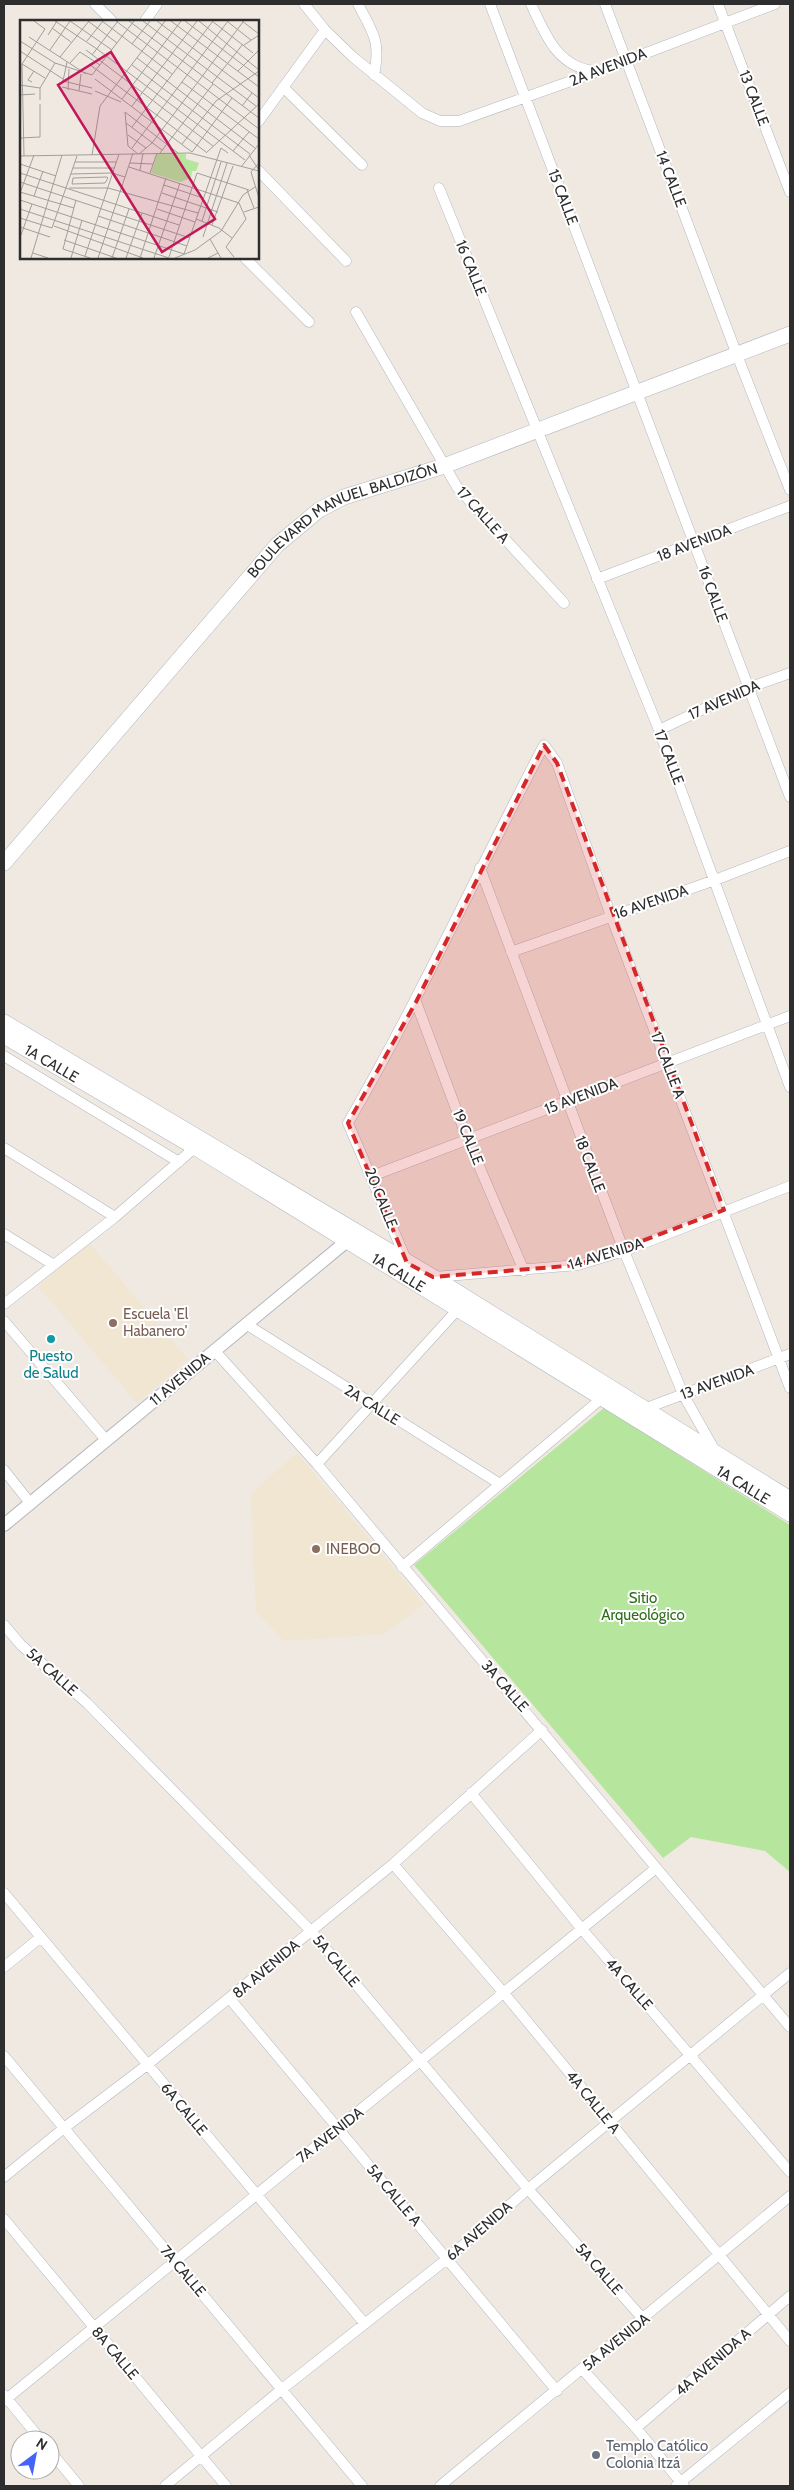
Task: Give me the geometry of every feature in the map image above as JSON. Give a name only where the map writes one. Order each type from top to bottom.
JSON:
[{"type":"main road","name":"BOULEVARD MANUEL BALDIZÓN","points":[[4,864],[277,545],[298,525],[319,510],[344,496],[444,466],[790,334]]},
{"type":"main road","name":"1A CALLE","points":[[4,1022],[350,1236],[459,1308],[790,1514]]},
{"type":"main road","name":"1A CALLE","points":[[4,1036],[199,1144]]},
{"type":"main road","name":"1A CALLE","points":[[407,1272],[433,1278],[790,1499]]},
{"type":"street","points":[[95,4],[111,20]]},
{"type":"street","points":[[146,20],[157,4]]},
{"type":"street","points":[[304,4],[325,30],[374,75]]},
{"type":"street","points":[[358,4],[375,38],[378,54],[374,75]]},
{"type":"street","name":"15 CALLE","points":[[490,4],[637,391]]},
{"type":"street","points":[[531,4],[554,49],[567,62],[582,70],[599,71]]},
{"type":"street","name":"14 CALLE","points":[[605,4],[737,355]]},
{"type":"street","name":"13 CALLE","points":[[718,4],[790,192]]},
{"type":"street","name":"2A AVENIDA","points":[[374,75],[422,113],[440,121],[459,121],[627,61],[775,4]]},
{"type":"street","points":[[259,121],[325,30]]},
{"type":"street","points":[[283,87],[362,165]]},
{"type":"street","points":[[259,171],[346,261]]},
{"type":"street","name":"16 CALLE","points":[[439,188],[538,430]]},
{"type":"street","points":[[246,259],[309,322]]},
{"type":"street","name":"17 CALLE A","points":[[356,312],[457,487],[564,603]]},
{"type":"street","points":[[737,355],[790,490]]},
{"type":"street","name":"16 CALLE","points":[[637,391],[790,797]]},
{"type":"street","name":"17 CALLE","points":[[538,430],[659,730],[790,1087]]},
{"type":"street","name":"18 AVENIDA","points":[[597,579],[790,506]]},
{"type":"street","name":"17 AVENIDA","points":[[659,730],[748,688],[790,673]]},
{"type":"street","name":"17 CALLE A","points":[[480,868],[544,745],[557,763],[611,916],[790,1388]]},
{"type":"street","name":"16 AVENIDA","points":[[511,952],[715,880],[790,851]]},
{"type":"street","points":[[416,1002],[480,868]]},
{"type":"street","name":"18 CALLE","points":[[480,868],[566,1102],[624,1251],[683,1394],[716,1453]]},
{"type":"street","name":"20 CALLE","points":[[407,1272],[372,1176],[348,1123],[416,1002]]},
{"type":"street","name":"19 CALLE","points":[[416,1002],[467,1138],[524,1271]]},
{"type":"street","name":"15 AVENIDA","points":[[372,1176],[467,1138],[790,1016]]},
{"type":"street","name":"1A CALLE","points":[[4,1056],[179,1162]]},
{"type":"street","points":[[4,1304],[115,1217],[199,1144]]},
{"type":"street","points":[[4,1148],[115,1217]]},
{"type":"street","name":"14 AVENIDA","points":[[433,1278],[469,1273],[524,1271],[578,1265],[624,1251],[724,1210],[790,1186]]},
{"type":"street","points":[[4,1234],[54,1265]]},
{"type":"street","name":"11 AVENIDA","points":[[4,1525],[350,1236]]},
{"type":"street","points":[[317,1464],[459,1308]]},
{"type":"street","points":[[4,1322],[106,1440]]},
{"type":"street","name":"2A CALLE","points":[[246,1324],[500,1484]]},
{"type":"street","name":"3A CALLE","points":[[214,1350],[317,1464],[790,2027]]},
{"type":"street","name":"13 AVENIDA","points":[[644,1409],[790,1354]]},
{"type":"street","points":[[402,1567],[602,1398]]},
{"type":"street","points":[[4,1470],[30,1503]]},
{"type":"street","name":"5A CALLE","points":[[4,1625],[22,1645],[87,1703],[311,1931],[528,2189],[644,2320]]},
{"type":"street","name":"8A AVENIDA","points":[[4,2177],[64,2128],[148,2065],[393,1864],[542,1730]]},
{"type":"street","name":"4A CALLE","points":[[472,1793],[581,1928],[790,2172]]},
{"type":"street","name":"4A CALLE A","points":[[393,1864],[503,1992],[790,2341]]},
{"type":"street","name":"7A AVENIDA","points":[[5,2398],[256,2193],[339,2129],[655,1868]]},
{"type":"street","name":"6A CALLE","points":[[4,1893],[365,2324]]},
{"type":"street","points":[[4,1967],[41,1937]]},
{"type":"street","name":"6A AVENIDA","points":[[165,2486],[200,2455],[447,2259],[528,2189],[790,1974]]},
{"type":"street","name":"5A CALLE A","points":[[230,1999],[557,2391]]},
{"type":"street","name":"7A CALLE","points":[[4,2056],[362,2486]]},
{"type":"street","name":"5A AVENIDA","points":[[444,2485],[582,2369],[644,2320],[790,2196]]},
{"type":"street","name":"8A CALLE","points":[[4,2220],[226,2486]]},
{"type":"street","name":"4A AVENIDA A","points":[[636,2428],[790,2296]]},
{"type":"street","points":[[582,2369],[636,2428],[680,2485],[790,2393]]},
{"type":"street","points":[[5,2398],[32,2430]]},
{"type":"street","points":[[60,2463],[79,2486]]},
{"type":"highlighted area","points":[[544,745],[557,763],[724,1210],[578,1265],[433,1277],[407,1263],[348,1123],[416,1002]]},
{"type":"shaded area","name":"Escuela 'El Habanero'","points":[[89,1243],[188,1359],[137,1403],[38,1286]]},
{"type":"shaded area","name":"INEBOO","points":[[297,1453],[424,1604],[384,1634],[284,1641],[256,1611],[251,1494]]},
{"type":"green space","name":"Sitio Arqueológico","points":[[604,1408],[790,1525],[790,1872],[765,1851],[691,1837],[663,1858],[414,1565]]},
{"type":"place","name":"Escuela 'El Habanero'","points":[[113,1323]]},
{"type":"place","name":"Puesto de Salud","points":[[51,1339]]},
{"type":"place","name":"INEBOO","points":[[316,1549]]},
{"type":"place","name":"Templo Católico Colonia Itzá","points":[[596,2455]]}]
